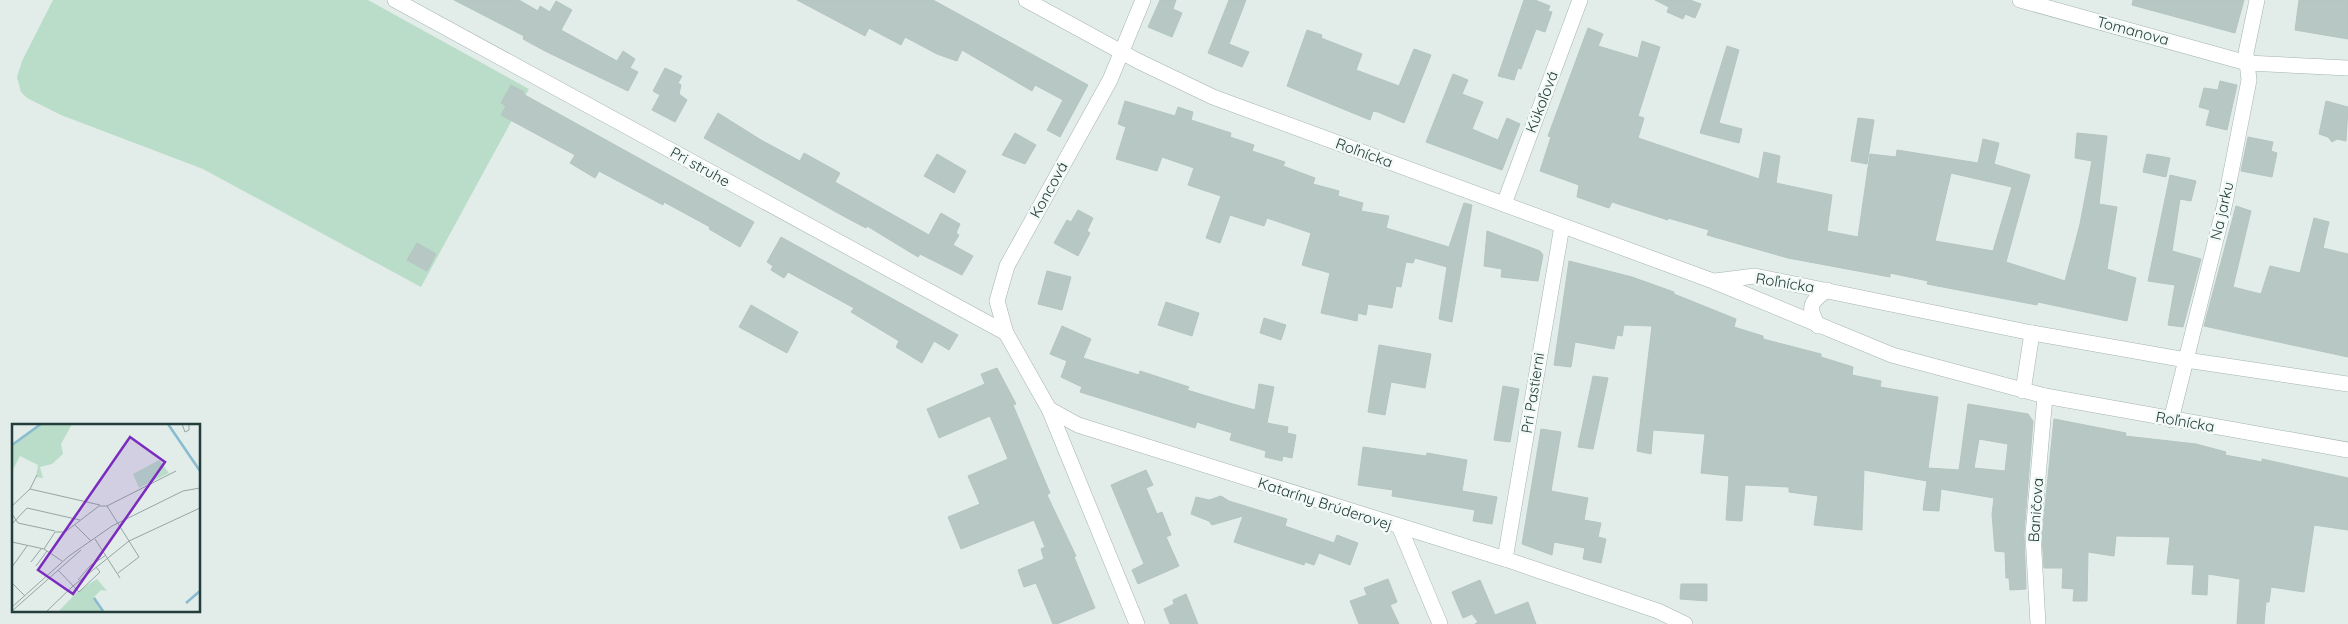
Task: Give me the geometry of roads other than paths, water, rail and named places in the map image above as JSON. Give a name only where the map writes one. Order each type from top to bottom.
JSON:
[{"type":"street","name":"Pri struhe","points":[[395,0],[1006,333]]},
{"type":"street","name":"Roľnícka","points":[[1026,0],[1187,86],[1213,97],[1712,281],[1892,355],[2045,396],[2170,420],[2348,450]]},
{"type":"street","name":"Koncová","points":[[1006,333],[997,301],[1007,266],[1110,80],[1143,0]]},
{"type":"street","name":"Kúkoľová","points":[[1504,204],[1580,0]]},
{"type":"street","name":"Tomanova","points":[[2020,0],[2247,63],[2348,68]]},
{"type":"street","name":"Na jarku","points":[[2170,420],[2225,203],[2249,80],[2246,53],[2257,0]]},
{"type":"street","name":"Pri Pastierni","points":[[1505,559],[1562,226]]},
{"type":"street","name":"Roľnícka","points":[[1712,281],[1755,276],[2032,333],[2186,360],[2348,384]]},
{"type":"street","name":"Roľnícka","points":[[1818,326],[1811,313],[1811,304],[1814,299],[1827,290]]},
{"type":"street","points":[[1006,333],[1049,409],[1137,624]]},
{"type":"street","points":[[2023,391],[2032,333]]},
{"type":"street","name":"Baničova","points":[[2038,624],[2033,536],[2045,396]]},
{"type":"street","name":"Kataríny Brúderovej","points":[[1049,409],[1078,426],[1400,528],[1505,559],[1658,611],[1685,624]]},
{"type":"street","points":[[1400,528],[1440,624]]}]
